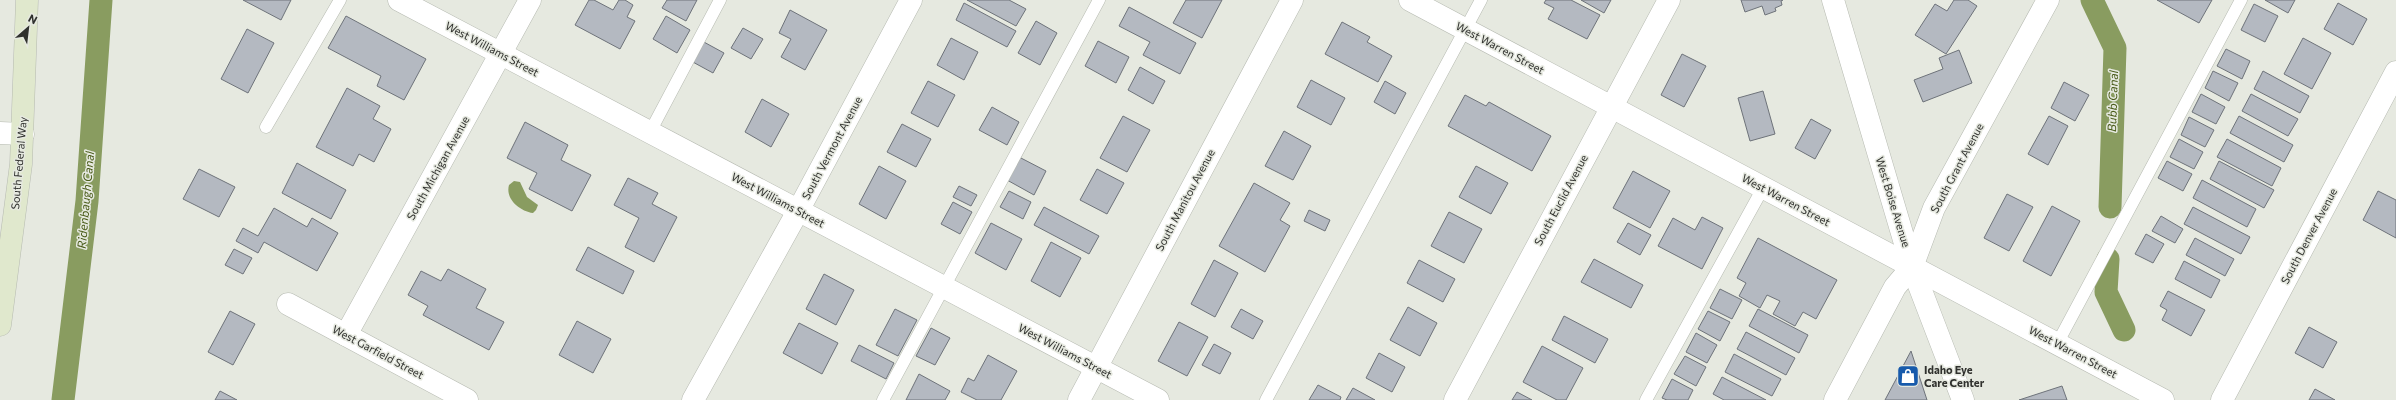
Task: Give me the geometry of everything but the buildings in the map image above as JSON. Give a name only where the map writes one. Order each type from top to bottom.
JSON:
[{"type":"main road","name":"South Federal Way","points":[[1,313],[24,134],[27,0]]},
{"type":"street","name":"West Williams Street","points":[[399,0],[1158,400]]},
{"type":"street","name":"South Michigan Avenue","points":[[346,335],[530,0]]},
{"type":"street","name":"South Vermont Avenue","points":[[692,400],[798,211],[911,0]]},
{"type":"street","name":"South Manitou Avenue","points":[[1078,400],[1292,0]]},
{"type":"street","name":"West Warren Street","points":[[1410,0],[2163,400]]},
{"type":"street","name":"South Euclid Avenue","points":[[1454,400],[1669,0]]},
{"type":"street","name":"West Boise Avenue","points":[[1833,0],[1912,267],[1963,400]]},
{"type":"street","name":"South Grant Avenue","points":[[1835,400],[1895,287],[1912,267],[1934,208],[2048,0]]},
{"type":"street","name":"South Denver Avenue","points":[[2222,400],[2396,72]]},
{"type":"street","points":[[0,133],[24,134]]},
{"type":"street","name":"West Garfield Street","points":[[288,304],[467,400]]},
{"type":"lane","points":[[266,126],[340,0]]},
{"type":"lane","points":[[650,132],[720,0]]},
{"type":"lane","points":[[883,400],[1099,0]]},
{"type":"lane","points":[[1266,400],[1464,29],[1481,0]]},
{"type":"lane","points":[[2057,344],[2241,0]]},
{"type":"lane","points":[[1646,400],[1763,188]]},
{"type":"shaded area","points":[[514,181],[520,182],[527,197],[538,205],[533,213],[523,210],[511,199],[508,190],[509,185]]},
{"type":"waterway","name":"Ridenbaugh Canal","points":[[63,400],[87,201],[101,0]]},
{"type":"waterway","name":"Bubb Canal","points":[[2092,0],[2115,48],[2110,207]]},
{"type":"waterway","name":"Bubb Canal","points":[[2108,259],[2106,292],[2124,330]]},
{"type":"place","name":"Idaho Eye Care Center","points":[[1908,376]]}]
